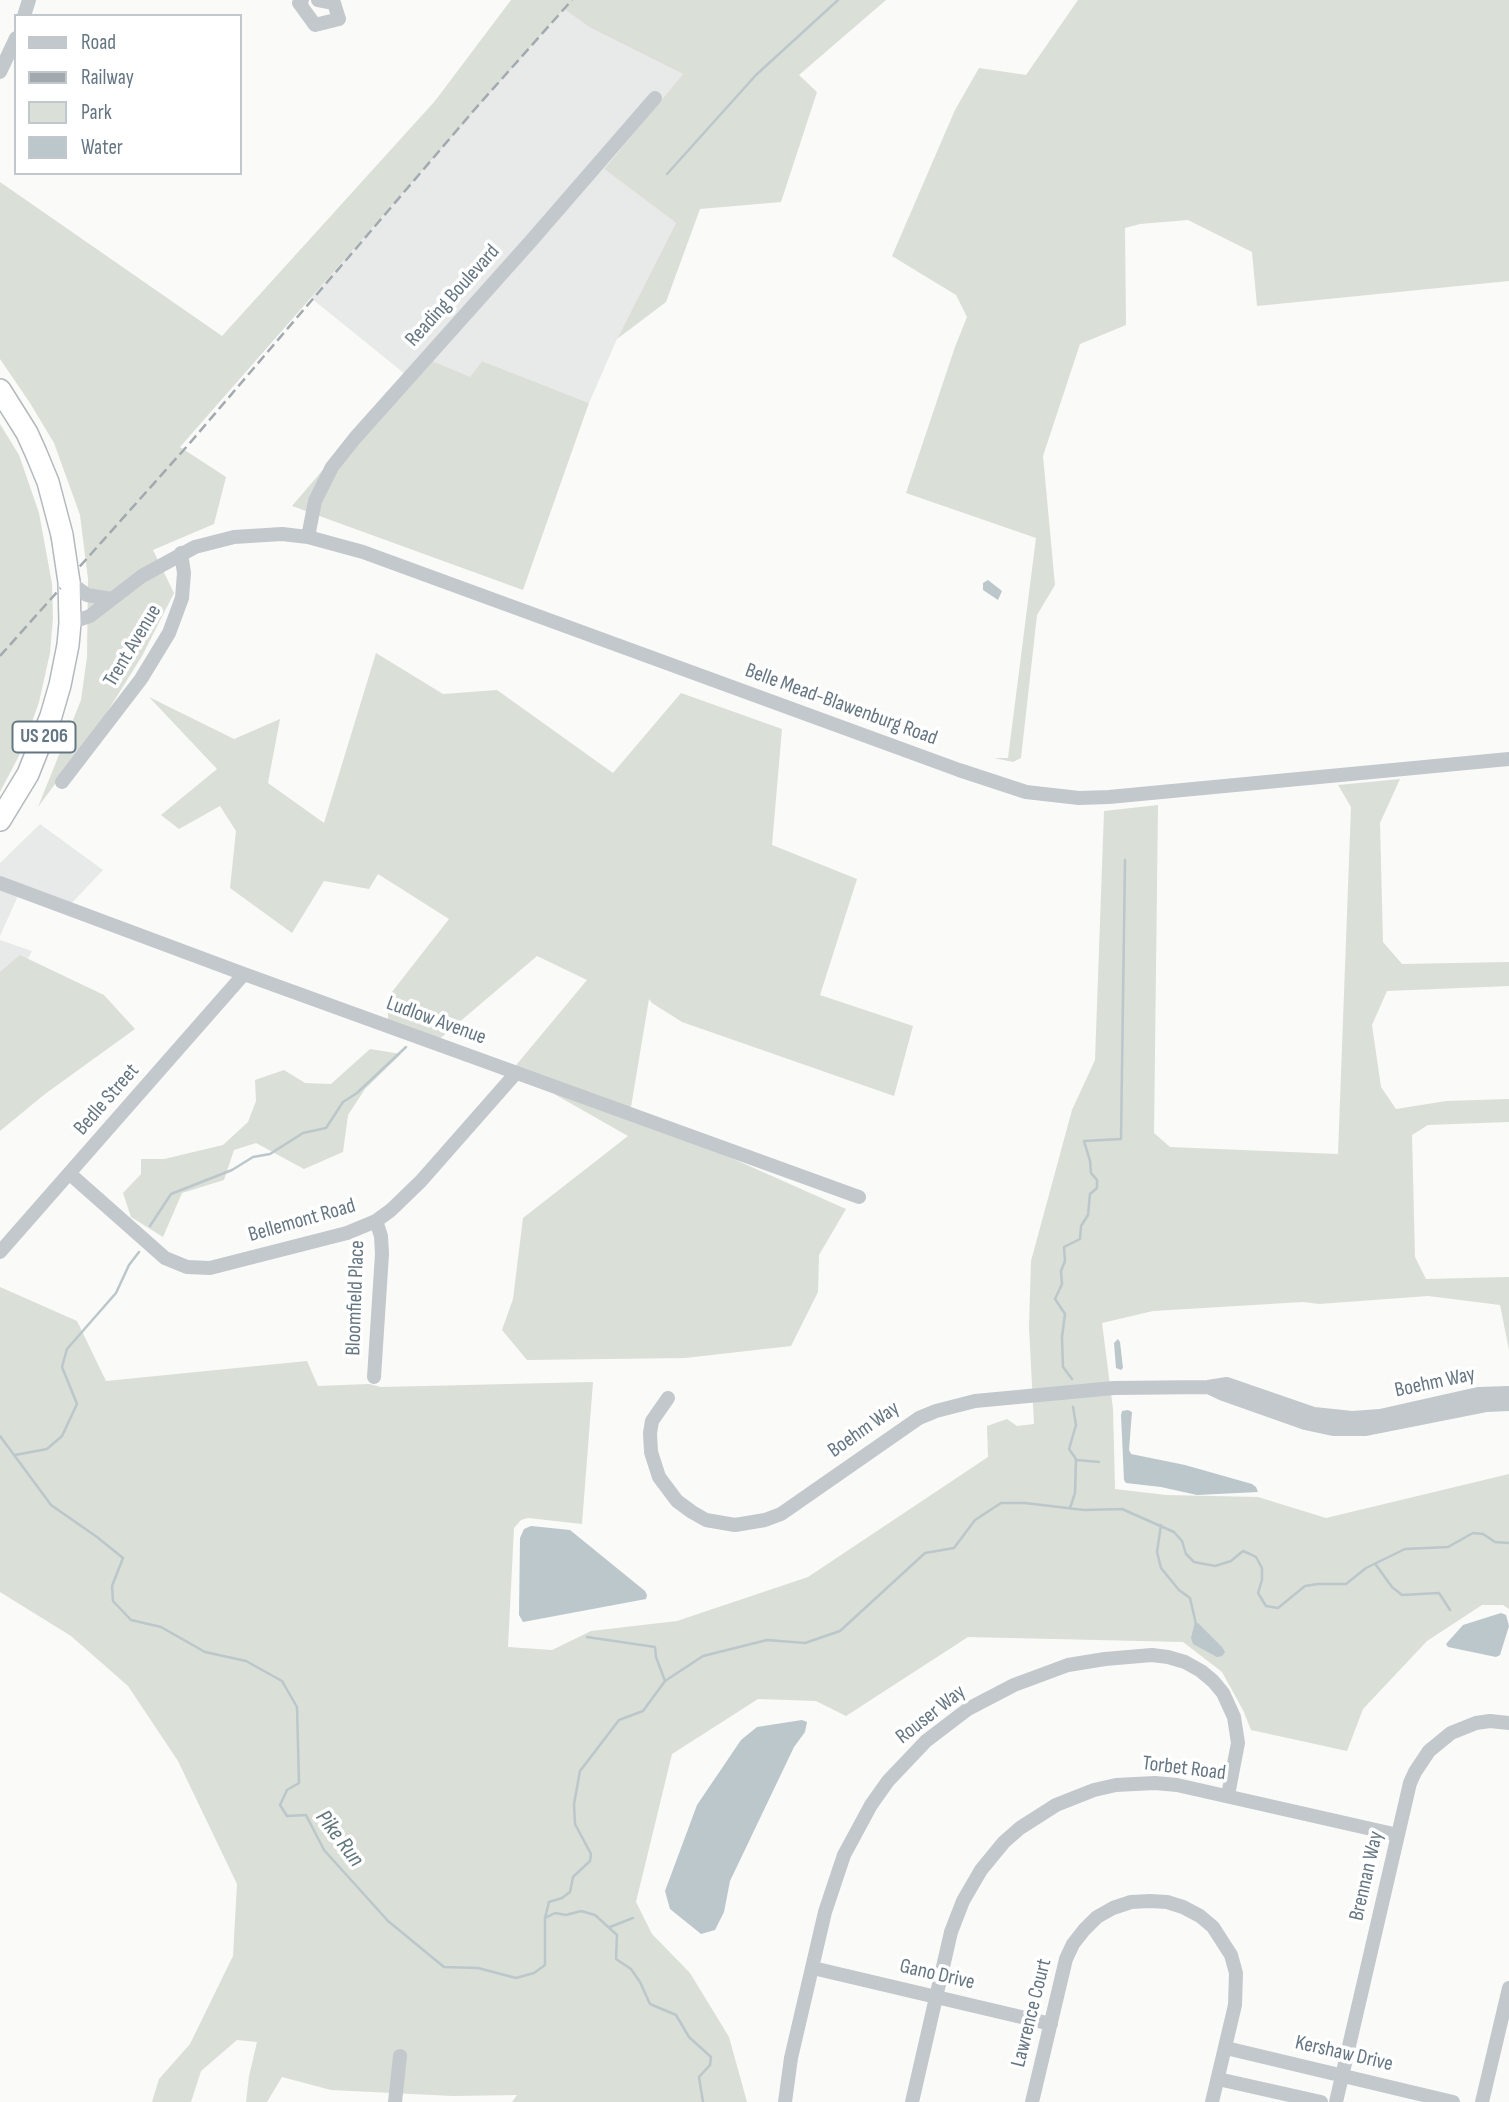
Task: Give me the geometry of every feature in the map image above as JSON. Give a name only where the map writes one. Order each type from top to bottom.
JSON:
[{"type":"highway","name":"US 206","points":[[0,390],[32,443],[58,512],[69,582],[70,623],[60,685],[40,749],[0,820]]},
{"type":"street","points":[[302,0],[299,3],[315,25],[339,19],[334,3],[318,0]]},
{"type":"street","points":[[0,72],[14,42]]},
{"type":"street","name":"Reading Boulevard","points":[[308,537],[315,501],[332,467],[655,98]]},
{"type":"street","name":"Belle Mead-Blawenburg Road","points":[[181,553],[212,541],[282,534],[308,537],[363,552],[959,771],[1026,792],[1079,798],[1109,797],[1509,759]]},
{"type":"street","name":"Trent Avenue","points":[[62,782],[141,679],[169,633],[183,598],[184,573],[181,553],[142,576],[90,617],[70,623]]},
{"type":"street","name":"Trent Avenue","points":[[69,582],[92,597],[112,599]]},
{"type":"street","name":"Ludlow Avenue","points":[[0,883],[859,1197]]},
{"type":"street","name":"Bedle Street","points":[[0,1252],[244,974]]},
{"type":"street","name":"Bellemont Road","points":[[70,1174],[166,1258],[176,1264],[198,1269],[209,1268],[305,1245],[376,1221],[421,1181],[516,1073]]},
{"type":"street","name":"Bloomfield Place","points":[[374,1377],[382,1254],[381,1236],[376,1221]]},
{"type":"street","name":"Boehm Way","points":[[668,1398],[652,1421],[650,1433],[651,1452],[659,1477],[677,1501],[692,1512],[706,1520],[735,1525],[749,1524],[780,1514],[905,1427],[936,1411],[975,1401],[1114,1388],[1208,1387],[1227,1384],[1297,1414],[1372,1423],[1509,1404]]},
{"type":"street","name":"Boehm Way","points":[[1372,1423],[1478,1394],[1509,1393]]},
{"type":"street","name":"Rouser Way","points":[[785,2102],[791,2058],[832,1888],[844,1855],[882,1789],[907,1759],[946,1724],[1014,1685],[1068,1665],[1105,1659],[1168,1657],[1185,1662],[1213,1681],[1223,1693],[1234,1717],[1238,1744],[1228,1795]]},
{"type":"street","name":"Brennan Way","points":[[1336,2102],[1410,1783],[1420,1761],[1440,1741],[1462,1727],[1490,1721],[1509,1723]]},
{"type":"street","name":"Torbet Road","points":[[912,2102],[951,1932],[972,1885],[1004,1842],[1038,1815],[1056,1805],[1094,1790],[1135,1783],[1177,1784],[1398,1835]]},
{"type":"street","name":"Lawrence Court","points":[[1032,2102],[1066,1959],[1073,1944],[1097,1917],[1122,1905],[1150,1900],[1183,1907],[1200,1916],[1213,1927],[1231,1955],[1237,1989],[1212,2102]]},
{"type":"street","name":"Gano Drive","points":[[813,1968],[1051,2024]]},
{"type":"street","points":[[1482,2102],[1509,1988]]},
{"type":"street","name":"Kershaw Drive","points":[[1226,2048],[1453,2102]]},
{"type":"street","points":[[394,2102],[400,2056]]},
{"type":"street","points":[[1218,2078],[1321,2102]]},
{"type":"shaded area","points":[[564,9],[589,27],[683,74],[604,169],[676,223],[617,339],[589,403],[482,361],[470,377],[405,374],[311,298]]},
{"type":"shaded area","points":[[40,824],[103,870],[70,905],[22,887],[0,936],[0,863]]},
{"type":"shaded area","points":[[0,940],[32,951],[17,979],[0,991]]},
{"type":"green space","points":[[511,0],[886,0],[799,75],[817,92],[781,202],[700,209],[666,302],[617,339],[676,223],[604,169],[683,74],[589,27],[564,9],[180,447],[226,477],[214,524],[153,550],[174,593],[142,656],[101,722],[38,807],[81,700],[87,657],[88,579],[80,515],[54,443],[0,359],[0,182],[222,336],[435,101]]},
{"type":"green space","points":[[1078,0],[1509,0],[1509,281],[1257,306],[1252,252],[1188,220],[1125,228],[1126,325],[1080,344],[1043,456],[1055,585],[1037,615],[1021,758],[1013,762],[994,758],[1008,758],[1036,538],[906,493],[967,317],[956,295],[892,256],[955,110],[979,68],[1026,75]]},
{"type":"green space","points":[[420,356],[470,377],[482,361],[589,403],[523,590],[292,506]]},
{"type":"green space","points":[[0,424],[19,455],[39,513],[52,584],[53,618],[50,653],[39,702],[23,748],[0,792]]},
{"type":"green space","points":[[376,653],[443,694],[497,690],[613,773],[681,693],[782,729],[772,845],[857,879],[820,995],[913,1026],[894,1096],[682,1022],[649,999],[630,1113],[846,1209],[819,1255],[818,1292],[791,1346],[685,1358],[527,1360],[502,1330],[513,1299],[523,1218],[628,1136],[512,1070],[587,980],[537,956],[437,1041],[388,1024],[388,997],[449,919],[378,874],[369,889],[324,881],[292,933],[230,888],[236,831],[220,806],[179,829],[161,815],[217,769],[149,697],[234,739],[280,719],[268,783],[324,823]]},
{"type":"green space","points":[[1400,779],[1380,823],[1383,942],[1402,964],[1509,962],[1509,986],[1387,991],[1372,1025],[1381,1087],[1396,1109],[1446,1101],[1509,1099],[1509,1122],[1428,1125],[1412,1135],[1415,1257],[1426,1279],[1509,1277],[1509,1350],[1500,1305],[1428,1296],[1153,1311],[1102,1323],[1113,1409],[1115,1489],[1166,1495],[1258,1497],[1326,1518],[1509,1474],[1509,1609],[1503,1605],[1482,1605],[1427,1641],[1363,1709],[1347,1751],[1251,1730],[1222,1672],[1183,1642],[968,1637],[846,1716],[816,1701],[758,1699],[672,1754],[636,1902],[652,1934],[690,1973],[729,2037],[747,2102],[512,2102],[517,2095],[453,2096],[331,2090],[282,2077],[267,2102],[246,2102],[257,2042],[237,2040],[201,2071],[191,2102],[152,2102],[159,2079],[190,2044],[233,1956],[237,1884],[178,1761],[128,1686],[71,1636],[0,1592],[0,1287],[77,1321],[106,1381],[307,1361],[318,1386],[593,1382],[582,1524],[528,1518],[521,1520],[514,1528],[508,1647],[552,1650],[591,1631],[677,1621],[808,1577],[988,1457],[987,1426],[1007,1419],[1017,1426],[1034,1424],[1029,1327],[1031,1261],[1072,1110],[1095,1060],[1104,811],[1158,805],[1154,1133],[1170,1147],[1338,1154],[1351,807],[1338,785]]},
{"type":"green space","points":[[20,955],[104,995],[135,1029],[45,1094],[0,1131],[0,972]]},
{"type":"green space","points":[[370,1049],[401,1054],[365,1089],[348,1115],[343,1152],[304,1169],[256,1143],[234,1150],[224,1180],[182,1193],[163,1237],[131,1217],[123,1193],[141,1174],[141,1159],[164,1159],[223,1145],[248,1122],[256,1101],[255,1080],[284,1070],[305,1083],[331,1084]]},
{"type":"water","points":[[988,580],[1002,591],[998,600],[983,590],[983,583]]},
{"type":"water","points":[[1118,1339],[1123,1368],[1121,1370],[1116,1368],[1114,1343]]},
{"type":"water","points":[[1122,1411],[1132,1412],[1131,1454],[1185,1465],[1252,1484],[1258,1492],[1197,1495],[1126,1483],[1121,1415]]},
{"type":"water","points":[[531,1526],[570,1530],[645,1591],[646,1599],[523,1622],[519,1615],[520,1538],[524,1529]]},
{"type":"water","points":[[1501,1613],[1506,1615],[1509,1626],[1500,1655],[1496,1657],[1448,1647],[1446,1644],[1463,1625]]},
{"type":"water","points":[[1195,1622],[1222,1647],[1225,1652],[1222,1656],[1217,1657],[1193,1644],[1191,1638]]},
{"type":"water","points":[[802,1720],[807,1722],[805,1732],[794,1747],[730,1881],[724,1912],[715,1930],[701,1934],[670,1909],[665,1891],[697,1805],[741,1740],[757,1727]]},
{"type":"waterway","points":[[667,174],[756,75],[838,0]]},
{"type":"waterway","points":[[1072,1379],[1063,1367],[1062,1337],[1065,1314],[1055,1299],[1062,1284],[1064,1247],[1080,1239],[1081,1226],[1088,1215],[1090,1194],[1097,1188],[1097,1180],[1091,1173],[1084,1141],[1121,1139],[1125,860]]},
{"type":"waterway","points":[[150,1226],[171,1194],[232,1170],[253,1157],[270,1154],[303,1133],[326,1128],[343,1102],[357,1093],[406,1047]]},
{"type":"waterway","points":[[15,1455],[47,1449],[62,1436],[77,1404],[62,1367],[67,1349],[116,1293],[129,1265],[139,1252]]},
{"type":"waterway","points":[[1070,1508],[1075,1493],[1076,1459],[1069,1449],[1076,1425],[1073,1407]]},
{"type":"waterway","name":"Pike Run","points":[[0,1436],[51,1505],[123,1558],[112,1586],[113,1601],[131,1620],[161,1627],[205,1652],[246,1661],[282,1681],[297,1707],[299,1783],[287,1790],[280,1805],[287,1816],[306,1815],[324,1850],[388,1921],[444,1967],[478,1968],[516,1978],[534,1973],[545,1965],[545,1918],[555,1913],[566,1915],[581,1911],[595,1915],[617,1935],[616,1959],[631,1969],[650,2004],[676,2015],[689,2037],[711,2057],[710,2065],[699,2077],[703,2102]]},
{"type":"waterway","points":[[1077,1460],[1099,1462]]},
{"type":"waterway","points":[[545,1918],[549,1902],[570,1892],[573,1877],[590,1861],[591,1854],[575,1824],[574,1804],[580,1771],[619,1720],[643,1711],[665,1681],[703,1656],[767,1640],[805,1643],[840,1631],[925,1553],[954,1548],[975,1520],[1001,1503],[1084,1510],[1122,1509],[1174,1532],[1182,1541],[1186,1554],[1194,1562],[1215,1566],[1231,1561],[1243,1551],[1256,1557],[1262,1568],[1258,1593],[1266,1606],[1278,1608],[1305,1586],[1346,1584],[1366,1568],[1405,1549],[1448,1547],[1473,1533],[1483,1534],[1495,1542],[1509,1543]]},
{"type":"waterway","points":[[1161,1525],[1157,1552],[1161,1568],[1179,1590],[1190,1598],[1196,1624]]},
{"type":"waterway","points":[[1376,1565],[1392,1587],[1402,1595],[1439,1593],[1450,1610]]},
{"type":"waterway","points":[[587,1637],[655,1647],[665,1681]]},
{"type":"waterway","points":[[610,1927],[633,1918]]},
{"type":"railway","points":[[0,656],[189,444],[475,109],[572,0]]}]
